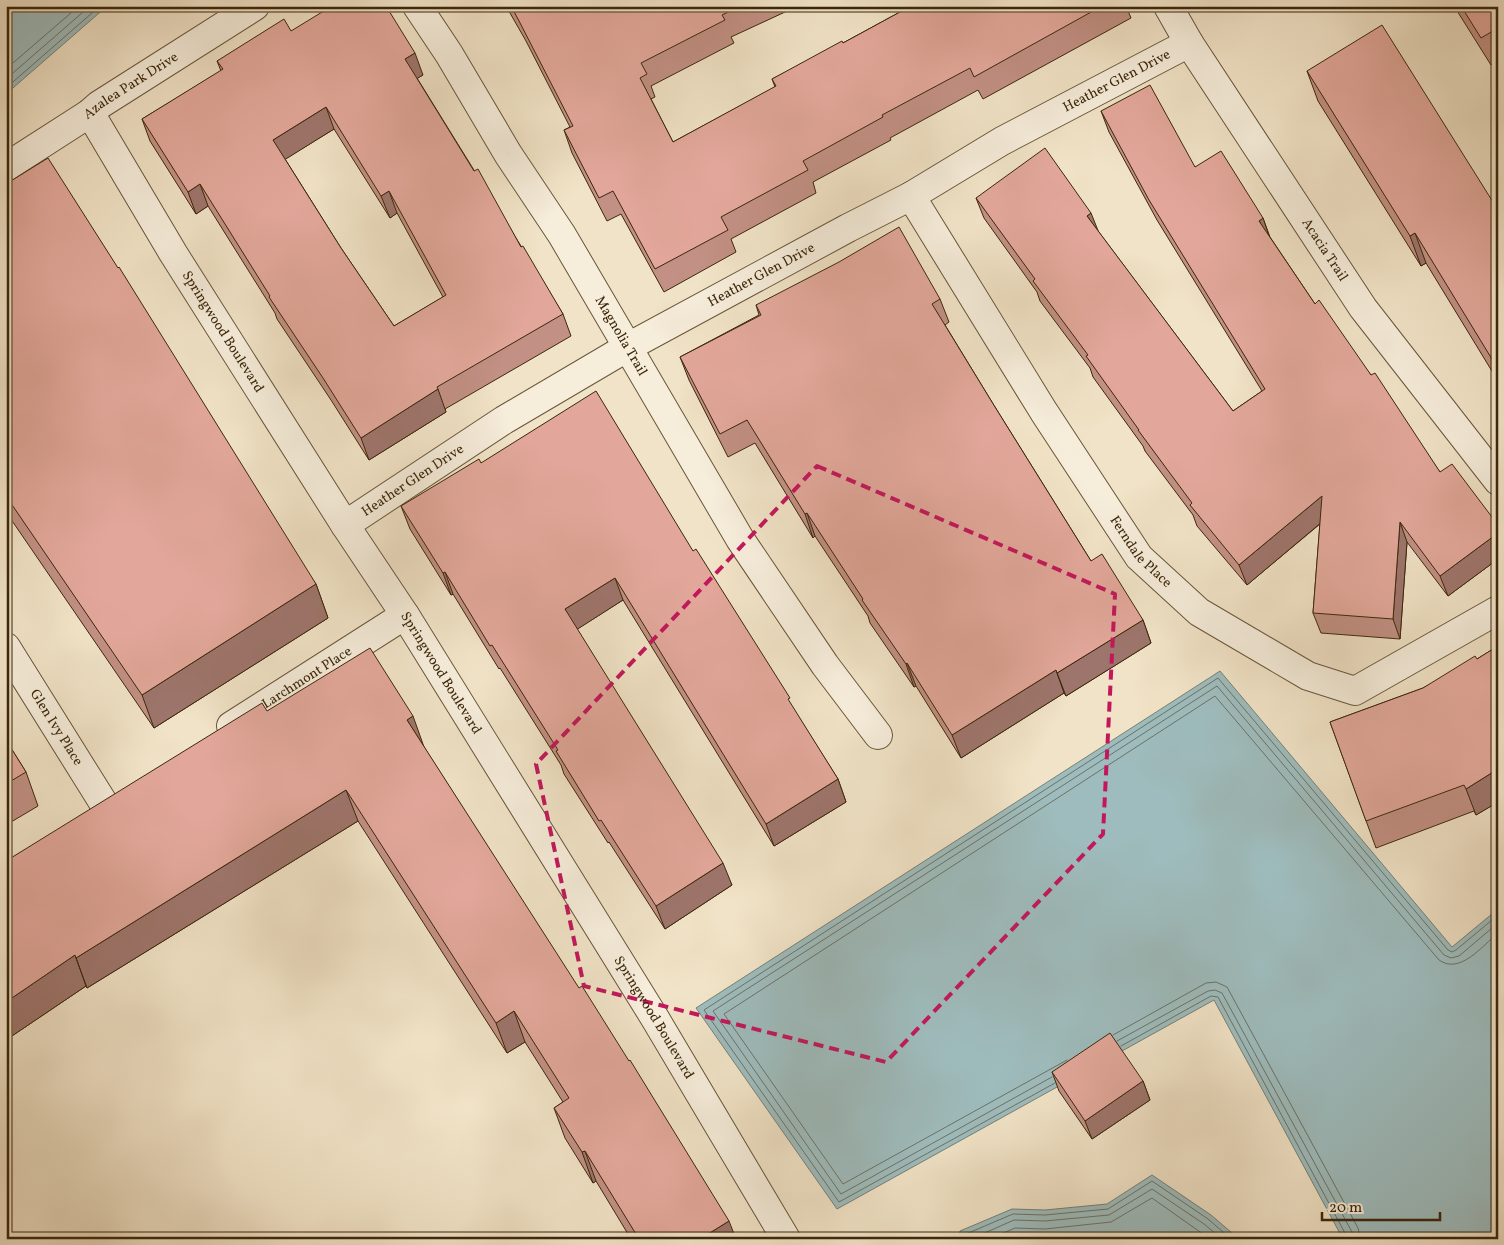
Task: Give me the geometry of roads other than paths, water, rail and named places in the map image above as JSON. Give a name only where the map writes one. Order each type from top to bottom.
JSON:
[{"type":"street","name":"Azalea Park Drive","points":[[6,166],[90,113],[99,104],[255,6]]},
{"type":"street","name":"Magnolia Trail","points":[[417,6],[449,54],[508,154],[562,235],[740,539],[825,665],[878,735]]},
{"type":"street","name":"Acacia Trail","points":[[1168,6],[1189,43],[1363,308],[1498,481]]},
{"type":"street","name":"Heather Glen Drive","points":[[345,525],[504,420],[628,347],[911,196],[1002,141],[1189,43]]},
{"type":"street","name":"Springwood Boulevard","points":[[90,113],[173,253],[345,525],[405,615],[656,1020],[786,1239]]},
{"type":"street","name":"Ferndale Place","points":[[911,196],[1044,412],[1139,556],[1199,612],[1308,676],[1355,691],[1498,610]]},
{"type":"street","name":"Larchmont Place","points":[[212,739],[405,615]]},
{"type":"street","name":"Glen Ivy Place","points":[[6,647],[114,802],[81,822]]},
{"type":"water","points":[[6,6],[106,6],[106,7],[6,94]]},
{"type":"water","points":[[1220,671],[1452,947],[1498,909],[1498,1239],[1343,1239],[1214,1000],[837,1209],[696,1008]]},
{"type":"water","points":[[1152,1175],[1211,1215],[1239,1239],[959,1239],[960,1231],[1012,1209],[1045,1210],[1107,1204]]}]
